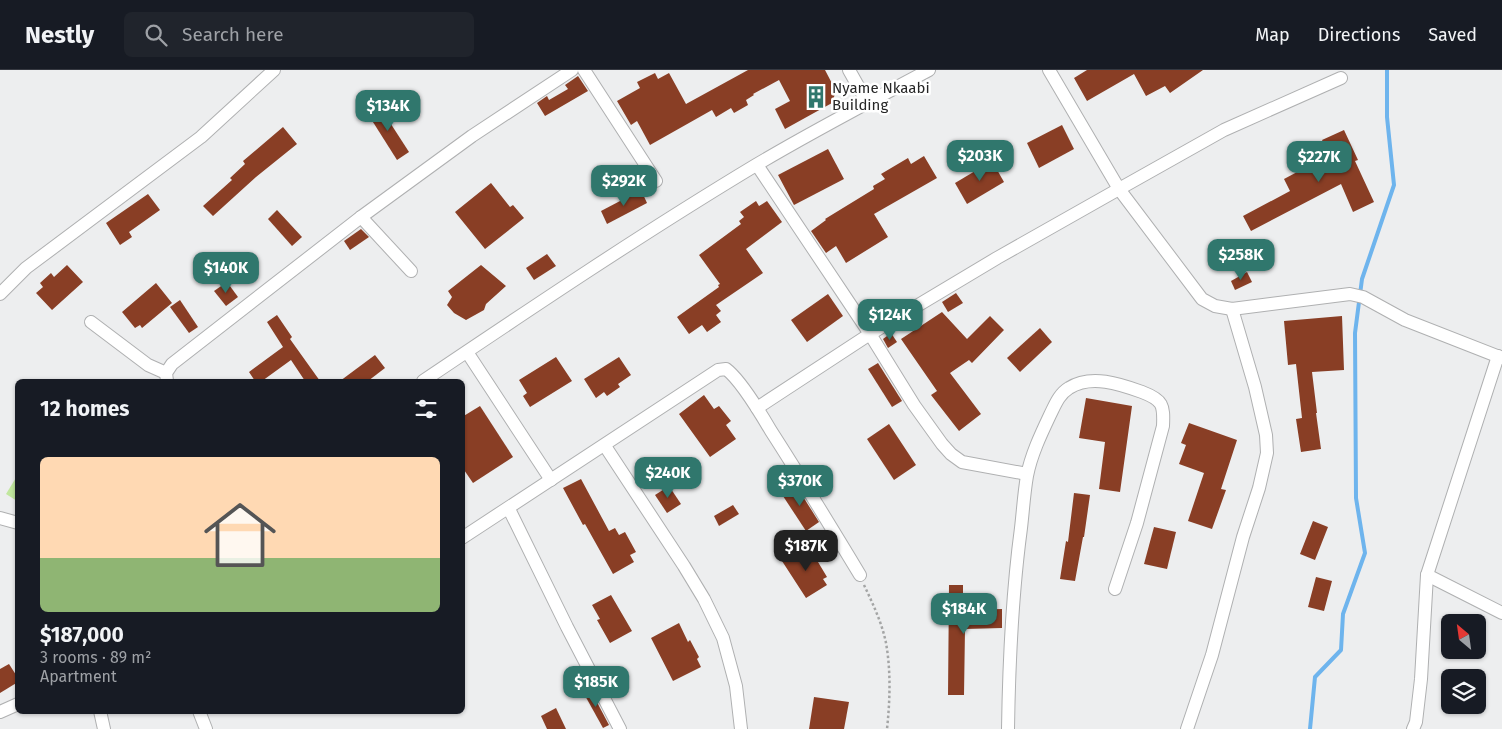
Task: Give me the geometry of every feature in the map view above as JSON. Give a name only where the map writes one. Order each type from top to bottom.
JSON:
[{"type":"street","points":[[0,294],[26,268],[201,137],[274,70]]},
{"type":"street","points":[[91,322],[166,377],[172,364],[361,217],[472,136],[572,70]]},
{"type":"street","points":[[584,70],[656,181]]},
{"type":"street","points":[[849,70],[867,102]]},
{"type":"street","points":[[426,379],[546,298],[757,165],[867,102],[929,70]]},
{"type":"street","points":[[1049,70],[1119,189],[1202,299],[1215,306],[1232,309],[1350,294],[1363,297],[1405,320],[1500,357],[1427,575],[1422,679],[1416,722],[1413,729]]},
{"type":"street","points":[[757,408],[870,334],[997,258],[1119,189],[1224,130],[1341,78]]},
{"type":"street","points":[[757,165],[870,334],[914,405],[942,444],[962,462],[1027,474]]},
{"type":"street","points":[[361,217],[411,271]]},
{"type":"street","points":[[1187,729],[1212,655],[1267,453],[1266,435],[1255,387],[1232,309]]},
{"type":"street","points":[[467,352],[551,480]]},
{"type":"street","points":[[465,536],[605,446],[718,370],[726,369],[732,374],[757,408],[802,478],[860,575]]},
{"type":"street","points":[[1008,729],[1015,575],[1027,474],[1040,437],[1057,399],[1068,388],[1084,381],[1105,382],[1143,392],[1160,401],[1164,410],[1163,426],[1137,523],[1115,589]]},
{"type":"street","points":[[605,446],[684,566],[704,599],[723,638],[736,686],[741,729]]},
{"type":"street","points":[[508,509],[620,729]]},
{"type":"street","points":[[0,518],[15,522]]},
{"type":"street","points":[[1427,575],[1502,613]]},
{"type":"street","points":[[0,712],[15,705]]},
{"type":"street","points":[[101,714],[104,729]]},
{"type":"street","points":[[202,714],[206,729]]},
{"type":"path","points":[[860,575],[878,615],[886,642],[889,665],[887,729]]},
{"type":"green space","points":[[15,479],[15,500],[6,494]]},
{"type":"building","points":[[748,70],[825,70],[836,91],[832,103],[785,129],[775,109],[790,101],[779,80],[753,94],[746,100],[748,105],[734,113],[731,108],[716,117],[712,110],[650,145],[637,121],[631,125],[617,101],[640,88],[637,82],[655,73],[658,79],[669,73],[686,104]]},
{"type":"building","points":[[1087,70],[1203,70],[1170,93],[1165,86],[1146,96],[1134,74],[1087,101],[1074,78]]},
{"type":"building","points":[[578,76],[588,91],[545,116],[537,103],[547,96],[549,100],[568,89],[565,85]]},
{"type":"building","points":[[378,104],[409,152],[397,160],[366,111]]},
{"type":"building","points":[[1062,125],[1074,149],[1039,168],[1027,143]]},
{"type":"building","points":[[283,127],[297,144],[256,177],[213,216],[203,206],[232,180],[230,178],[245,164],[243,161]]},
{"type":"building","points":[[1344,130],[1358,160],[1355,161],[1374,202],[1353,212],[1341,184],[1251,231],[1243,216],[1290,191],[1284,179],[1329,155],[1322,140]]},
{"type":"building","points":[[828,149],[844,179],[794,205],[778,175]]},
{"type":"building","points":[[924,156],[937,178],[874,214],[888,237],[846,263],[836,246],[826,253],[811,231],[825,219],[874,189],[873,186],[885,179],[881,174],[908,158],[911,164]]},
{"type":"building","points":[[992,161],[1004,182],[967,204],[955,183]]},
{"type":"building","points":[[491,183],[510,207],[513,205],[524,218],[485,249],[455,212]]},
{"type":"building","points":[[641,190],[647,203],[607,224],[601,211]]},
{"type":"building","points":[[148,194],[160,210],[129,232],[132,237],[120,245],[106,223]]},
{"type":"building","points":[[756,201],[759,206],[767,201],[782,222],[746,249],[763,273],[716,305],[721,311],[716,315],[721,322],[707,332],[702,325],[689,334],[677,317],[719,287],[718,285],[720,284],[699,255],[741,224],[739,221],[744,217],[740,212]]},
{"type":"building","points":[[277,210],[302,237],[292,246],[268,219]]},
{"type":"building","points":[[361,229],[369,237],[350,250],[344,241]]},
{"type":"building","points":[[547,254],[556,266],[534,280],[526,268]]},
{"type":"building","points":[[67,265],[83,282],[52,310],[36,293],[43,287],[40,283],[51,273],[54,277]]},
{"type":"building","points":[[481,265],[506,286],[486,304],[484,310],[466,320],[454,313],[447,305],[452,297],[448,291]]},
{"type":"building","points":[[1247,272],[1252,282],[1235,290],[1231,281]]},
{"type":"building","points":[[227,282],[238,297],[226,306],[214,291]]},
{"type":"building","points":[[156,283],[172,303],[142,328],[140,325],[135,328],[122,312]]},
{"type":"building","points":[[956,293],[963,303],[948,312],[942,302]]},
{"type":"building","points":[[828,294],[843,316],[807,342],[791,320]]},
{"type":"building","points":[[180,300],[198,327],[189,333],[170,307]]},
{"type":"building","points":[[942,312],[967,339],[990,316],[1004,330],[972,363],[969,360],[950,373],[981,414],[959,431],[931,395],[937,391],[901,339]]},
{"type":"building","points":[[277,315],[292,337],[290,339],[319,379],[304,379],[291,360],[265,379],[254,379],[249,372],[283,347],[267,322]]},
{"type":"building","points":[[1342,316],[1344,370],[1312,372],[1321,449],[1301,452],[1296,419],[1302,418],[1296,364],[1288,365],[1284,321]]},
{"type":"building","points":[[1040,328],[1052,342],[1020,372],[1007,358]]},
{"type":"building","points":[[891,333],[897,342],[888,348],[883,339]]},
{"type":"building","points":[[375,355],[385,368],[371,379],[343,379]]},
{"type":"building","points":[[556,357],[572,381],[530,407],[523,396],[527,393],[519,380]]},
{"type":"building","points":[[619,357],[631,375],[618,384],[620,387],[607,396],[604,392],[596,398],[584,379]]},
{"type":"building","points":[[878,363],[902,401],[892,407],[868,369]]},
{"type":"building","points":[[704,395],[714,409],[719,406],[731,421],[726,425],[736,439],[710,457],[679,414]]},
{"type":"building","points":[[1086,398],[1132,406],[1120,492],[1099,489],[1105,442],[1079,438]]},
{"type":"building","points":[[480,406],[513,457],[473,483],[465,471],[465,415]]},
{"type":"building","points":[[1189,423],[1237,440],[1221,489],[1226,490],[1212,529],[1188,521],[1204,473],[1179,464],[1186,445],[1181,443]]},
{"type":"building","points":[[889,424],[916,465],[894,480],[867,439]]},
{"type":"building","points":[[581,479],[609,531],[615,528],[619,535],[625,532],[636,552],[630,555],[634,562],[613,574],[563,488]]},
{"type":"building","points":[[795,484],[819,522],[806,531],[781,493]]},
{"type":"building","points":[[669,486],[681,504],[667,513],[655,495]]},
{"type":"building","points":[[1074,493],[1090,495],[1075,581],[1060,579],[1066,541],[1068,542]]},
{"type":"building","points":[[733,505],[739,514],[719,526],[714,516]]},
{"type":"building","points":[[1313,521],[1328,527],[1315,560],[1300,554]]},
{"type":"building","points":[[1154,527],[1176,532],[1167,569],[1144,564]]},
{"type":"building","points":[[803,547],[808,555],[812,552],[827,577],[823,579],[827,585],[806,598],[782,561]]},
{"type":"building","points":[[1316,577],[1332,581],[1324,611],[1308,607]]},
{"type":"building","points":[[949,585],[963,585],[963,610],[1002,609],[1002,628],[965,629],[964,695],[948,695]]},
{"type":"building","points":[[611,595],[632,631],[610,643],[597,620],[600,619],[592,605]]},
{"type":"building","points":[[679,623],[688,642],[690,640],[699,657],[697,659],[701,667],[673,681],[651,638]]},
{"type":"building","points":[[9,664],[15,673],[15,684],[0,693],[0,669]]},
{"type":"building","points":[[590,689],[609,725],[603,728],[583,692]]},
{"type":"building","points":[[814,697],[849,702],[844,729],[809,729]]},
{"type":"building","points":[[556,708],[566,729],[547,729],[541,716]]},
{"type":"waterway","points":[[1310,729],[1315,677],[1341,650],[1343,614],[1365,553],[1356,498],[1355,333],[1362,279],[1394,185],[1387,117],[1387,70]]},
{"type":"place","name":"Nyame Nkaabi Building","points":[[816,97]]}]
